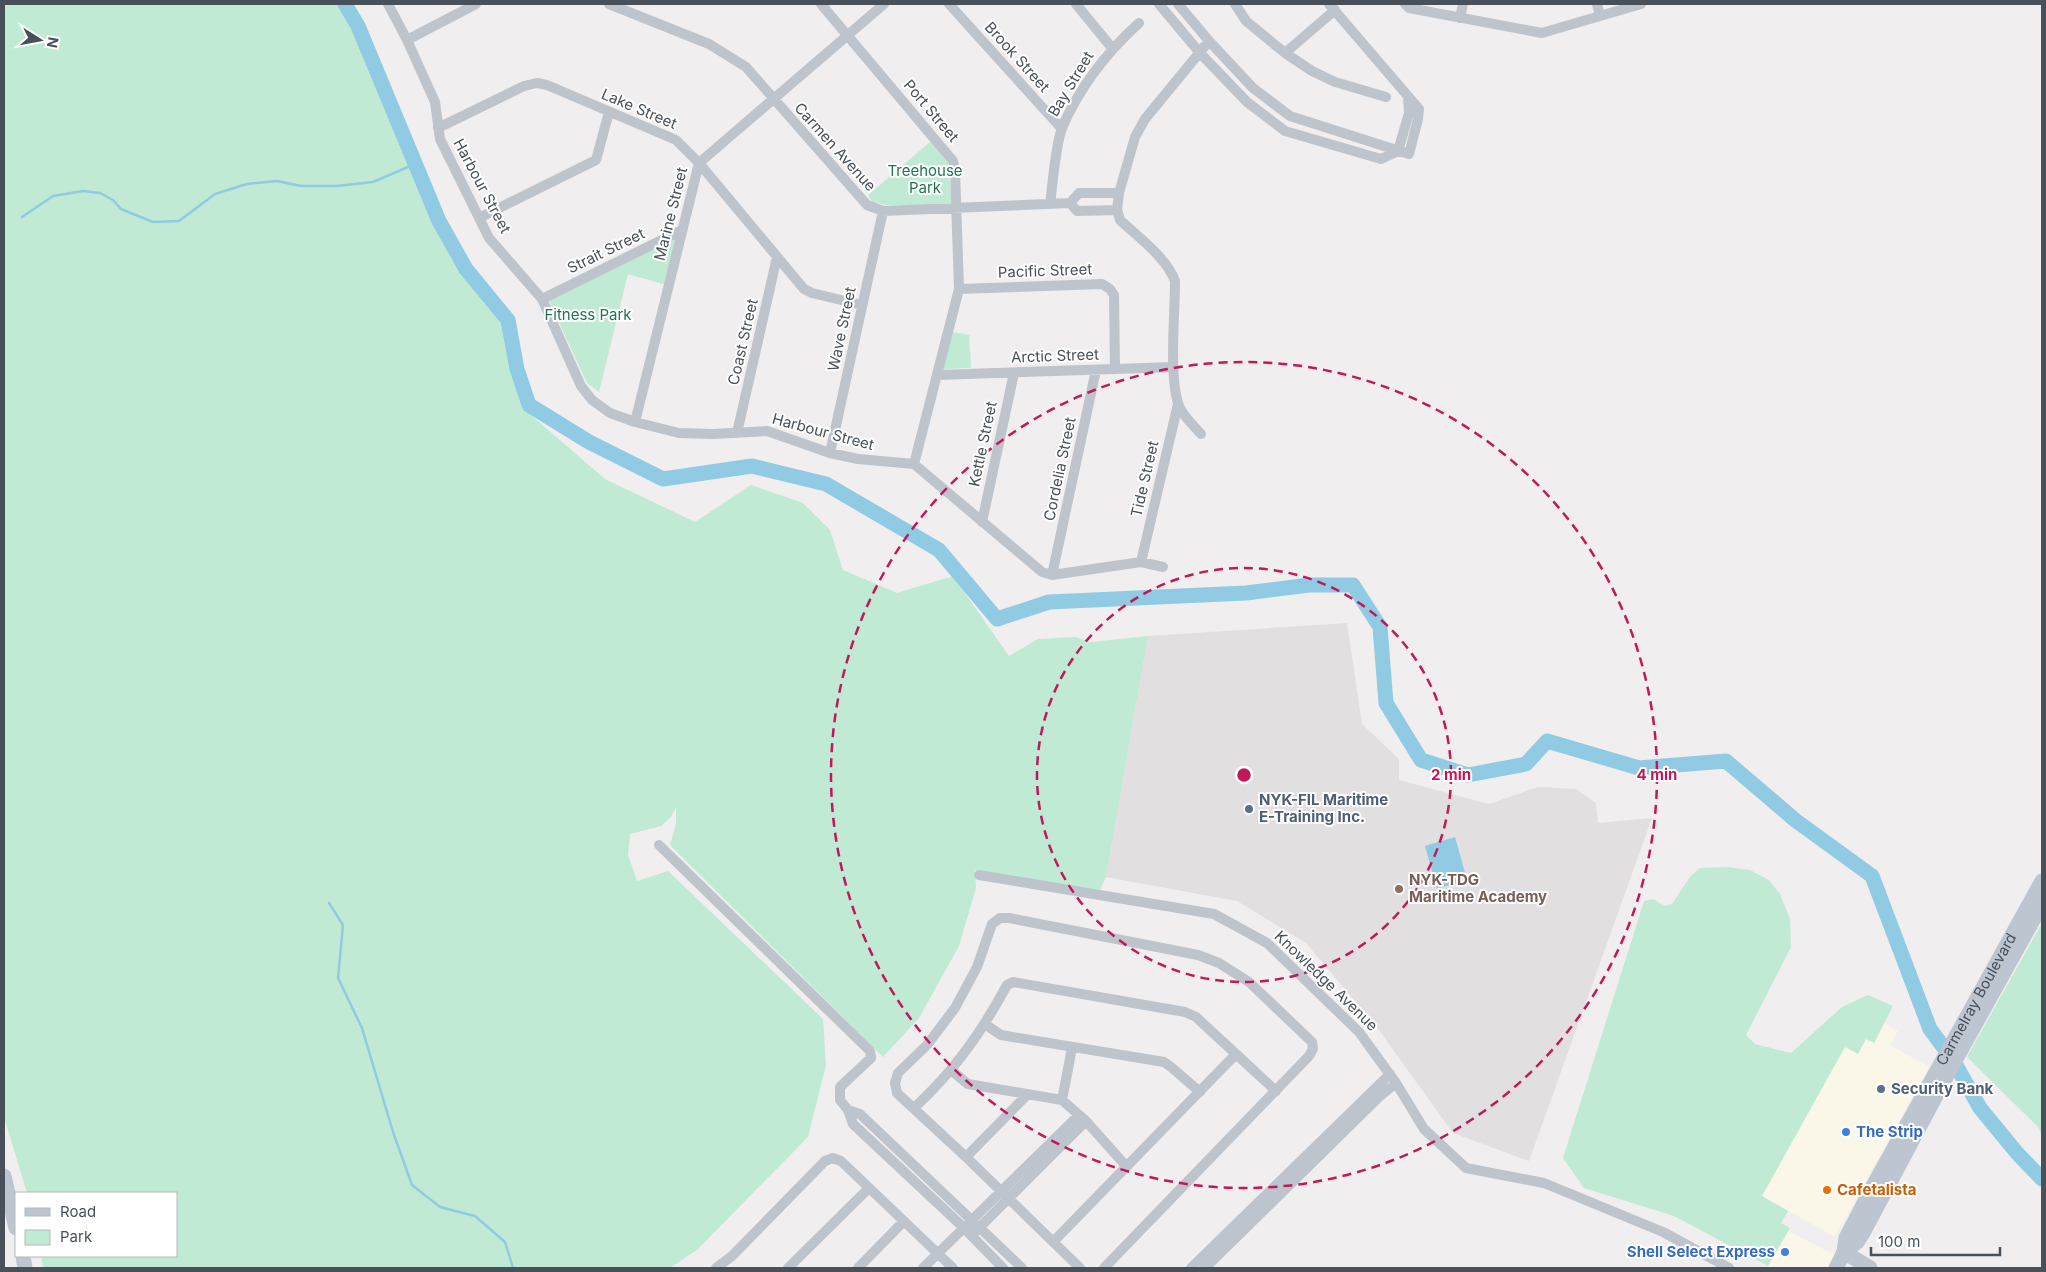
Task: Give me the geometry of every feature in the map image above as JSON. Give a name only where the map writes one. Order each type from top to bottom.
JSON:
[{"type":"street","name":"Harbour Street","points":[[388,4],[407,40],[435,102],[440,139],[489,238],[542,299],[582,386],[592,400],[610,412],[635,422],[679,433],[713,434],[767,431],[830,453],[873,462],[914,464]]},
{"type":"street","points":[[407,40],[476,4]]},
{"type":"street","name":"Carmen Avenue","points":[[609,4],[709,44],[746,67],[772,99],[867,205],[883,211]]},
{"type":"street","name":"Port Street","points":[[821,4],[954,161],[956,170],[959,289],[914,464]]},
{"type":"street","name":"Marine Street","points":[[635,422],[699,164],[884,4]]},
{"type":"street","name":"Brook Street","points":[[949,4],[1062,129]]},
{"type":"street","points":[[1076,4],[1112,48]]},
{"type":"street","points":[[1159,4],[1200,53],[1247,102],[1285,131],[1381,159],[1403,152],[1418,119],[1419,109],[1332,7],[1285,53]]},
{"type":"street","points":[[1178,4],[1209,42],[1253,88],[1290,116],[1403,152]]},
{"type":"street","points":[[1235,4],[1246,21],[1285,53],[1312,71],[1335,82],[1386,97]]},
{"type":"street","points":[[1405,4],[1409,8],[1542,33],[1641,4]]},
{"type":"street","points":[[1460,18],[1463,4]]},
{"type":"street","points":[[1596,4],[1600,16]]},
{"type":"street","name":"Bay Street","points":[[1050,204],[1062,129],[1094,71],[1112,48],[1139,23]]},
{"type":"street","points":[[1201,434],[1188,420],[1178,404],[1174,368],[1175,281],[1172,272],[1120,220],[1117,210],[1119,192],[1135,137],[1144,119],[1209,42]]},
{"type":"street","name":"Lake Street","points":[[438,128],[524,86],[537,83],[546,85],[676,140],[699,164],[804,289],[812,293],[862,305]]},
{"type":"street","points":[[479,218],[596,160],[609,112]]},
{"type":"street","points":[[883,211],[1070,203],[1079,193],[1119,192]]},
{"type":"street","points":[[1070,203],[1077,211],[1117,210]]},
{"type":"street","name":"Wave Street","points":[[830,453],[883,211]]},
{"type":"street","name":"Strait Street","points":[[542,299],[682,230]]},
{"type":"street","name":"Coast Street","points":[[737,433],[777,257]]},
{"type":"street","name":"Pacific Street","points":[[959,289],[1102,284],[1110,289],[1114,295],[1115,369]]},
{"type":"street","name":"Arctic Street","points":[[937,375],[1174,368]]},
{"type":"street","name":"Cordelia Street","points":[[1052,575],[1096,370]]},
{"type":"street","name":"Kettle Street","points":[[982,522],[1014,372]]},
{"type":"street","name":"Tide Street","points":[[1141,562],[1178,404]]},
{"type":"street","points":[[914,464],[1042,572],[1052,575],[1141,562],[1163,567]]},
{"type":"street","points":[[659,845],[870,1051],[871,1058],[840,1087],[840,1100],[848,1110],[853,1124],[972,1229],[1022,1268]]},
{"type":"street","name":"Knowledge Avenue","points":[[979,875],[1214,914],[1267,943],[1359,1032],[1390,1074],[1424,1129],[1466,1168],[1544,1183],[1663,1232],[1730,1268]]},
{"type":"street","name":"Carmelray Boulevard","points":[[1836,1268],[1844,1252],[1857,1242],[1863,1233],[1929,1096],[2042,882]]},
{"type":"street","name":"Carmelray Boulevard","points":[[1963,1034],[2042,904]]},
{"type":"street","points":[[1080,1268],[897,1093],[895,1084],[898,1073],[927,1045],[955,1008],[977,967],[992,924],[1000,918],[1009,918],[1198,955],[1219,963],[1249,982],[1312,1042],[1313,1049],[1310,1056],[1104,1268]]},
{"type":"street","points":[[914,1108],[952,1070],[986,1025],[1007,985],[1014,982],[1185,1012],[1196,1017],[1276,1091]]},
{"type":"street","points":[[986,1025],[1001,1034],[1072,1048],[1164,1062],[1200,1092]]},
{"type":"street","points":[[1062,1100],[1072,1048]]},
{"type":"street","points":[[1053,1242],[1236,1054]]},
{"type":"street","points":[[952,1070],[968,1084],[1062,1100],[1083,1118],[1126,1166]]},
{"type":"street","points":[[1191,1268],[1390,1074]]},
{"type":"street","points":[[1204,1268],[1372,1104],[1396,1083]]},
{"type":"street","points":[[966,1157],[1028,1094]]},
{"type":"street","points":[[972,1229],[1000,1191],[1083,1118]]},
{"type":"street","points":[[923,1268],[938,1253],[972,1229],[1008,1199],[1083,1118]]},
{"type":"street","points":[[716,1268],[732,1256],[825,1161],[832,1158],[841,1161],[868,1189],[953,1268]]},
{"type":"street","points":[[4,1176],[15,1224]]},
{"type":"street","points":[[788,1268],[868,1189]]},
{"type":"street","points":[[858,1268],[904,1222]]},
{"type":"street","points":[[972,1229],[1003,1268]]},
{"type":"street","points":[[1844,1252],[1870,1268]]},
{"type":"shaded area","name":"NYK-TDG Maritime Academy","points":[[1347,623],[1362,724],[1399,759],[1399,780],[1489,804],[1538,787],[1576,789],[1596,803],[1598,823],[1652,818],[1529,1161],[1453,1133],[1376,1026],[1306,943],[1237,901],[1106,877],[1148,636]]},
{"type":"shaded area","name":"The Strip","points":[[1885,1023],[1898,1031],[1890,1045],[1929,1067],[1835,1237],[1762,1196],[1845,1046],[1866,1039],[1874,1042]]},
{"type":"shaded area","points":[[1788,1231],[1837,1256],[1831,1268],[1767,1268]]},
{"type":"green space","points":[[4,4],[345,4],[358,26],[439,221],[466,269],[508,320],[517,369],[532,416],[605,479],[695,522],[751,485],[803,503],[830,530],[843,570],[897,593],[953,576],[1009,656],[1038,639],[1075,637],[1091,642],[1148,636],[1106,877],[1100,890],[975,870],[976,888],[959,946],[919,1018],[883,1057],[670,845],[676,824],[676,807],[671,817],[661,826],[630,834],[628,855],[637,881],[668,871],[823,1019],[826,1065],[808,1137],[698,1249],[670,1268],[43,1268],[41,1257],[178,1257],[178,1192],[27,1192],[4,1117]]},
{"type":"green space","name":"Treehouse Park","points":[[930,142],[948,163],[952,205],[886,205],[872,202],[868,195]]},
{"type":"green space","name":"Fitness Park","points":[[679,235],[666,285],[628,274],[599,392],[587,383],[549,301]]},
{"type":"green space","points":[[953,332],[969,335],[971,368],[943,369]]},
{"type":"green space","points":[[1727,867],[1750,870],[1769,880],[1780,894],[1790,919],[1791,947],[1746,1035],[1755,1044],[1791,1053],[1842,1007],[1868,995],[1893,1006],[1874,1043],[1866,1039],[1858,1054],[1845,1047],[1762,1196],[1788,1211],[1781,1223],[1790,1228],[1768,1266],[1674,1216],[1584,1188],[1563,1158],[1644,901],[1653,899],[1664,906],[1672,904],[1690,877],[1700,868]]},
{"type":"green space","points":[[2042,923],[2042,1136],[2038,1127],[1967,1057]]},
{"type":"water","points":[[1455,837],[1467,880],[1437,889],[1425,846]]},
{"type":"waterway","points":[[345,4],[358,26],[439,221],[466,269],[508,320],[517,369],[529,405],[589,442],[663,479],[752,466],[826,484],[939,550],[997,619],[1049,602],[1246,593],[1309,585],[1353,585],[1380,627],[1386,703],[1421,760],[1468,775],[1526,764],[1547,741],[1639,768],[1726,761],[1795,820],[1872,876],[1930,1029],[1953,1060],[1980,1108],[2017,1153],[2042,1179]]},
{"type":"waterway","points":[[22,217],[53,196],[83,191],[100,193],[113,200],[121,209],[153,222],[179,221],[215,194],[247,184],[277,181],[301,186],[336,186],[373,182],[415,164]]},
{"type":"waterway","points":[[329,903],[343,925],[338,978],[362,1028],[393,1132],[412,1185],[440,1207],[475,1216],[505,1242],[513,1268]]},
{"type":"place","name":"NYK-FIL Maritime E-Training Inc.","points":[[1249,809]]},
{"type":"place","name":"NYK-TDG Maritime Academy","points":[[1399,889]]},
{"type":"place","name":"Security Bank","points":[[1881,1089]]},
{"type":"place","name":"The Strip","points":[[1846,1132]]},
{"type":"place","name":"Cafetalista","points":[[1827,1190]]},
{"type":"place","name":"Shell Select Express","points":[[1785,1252]]}]
